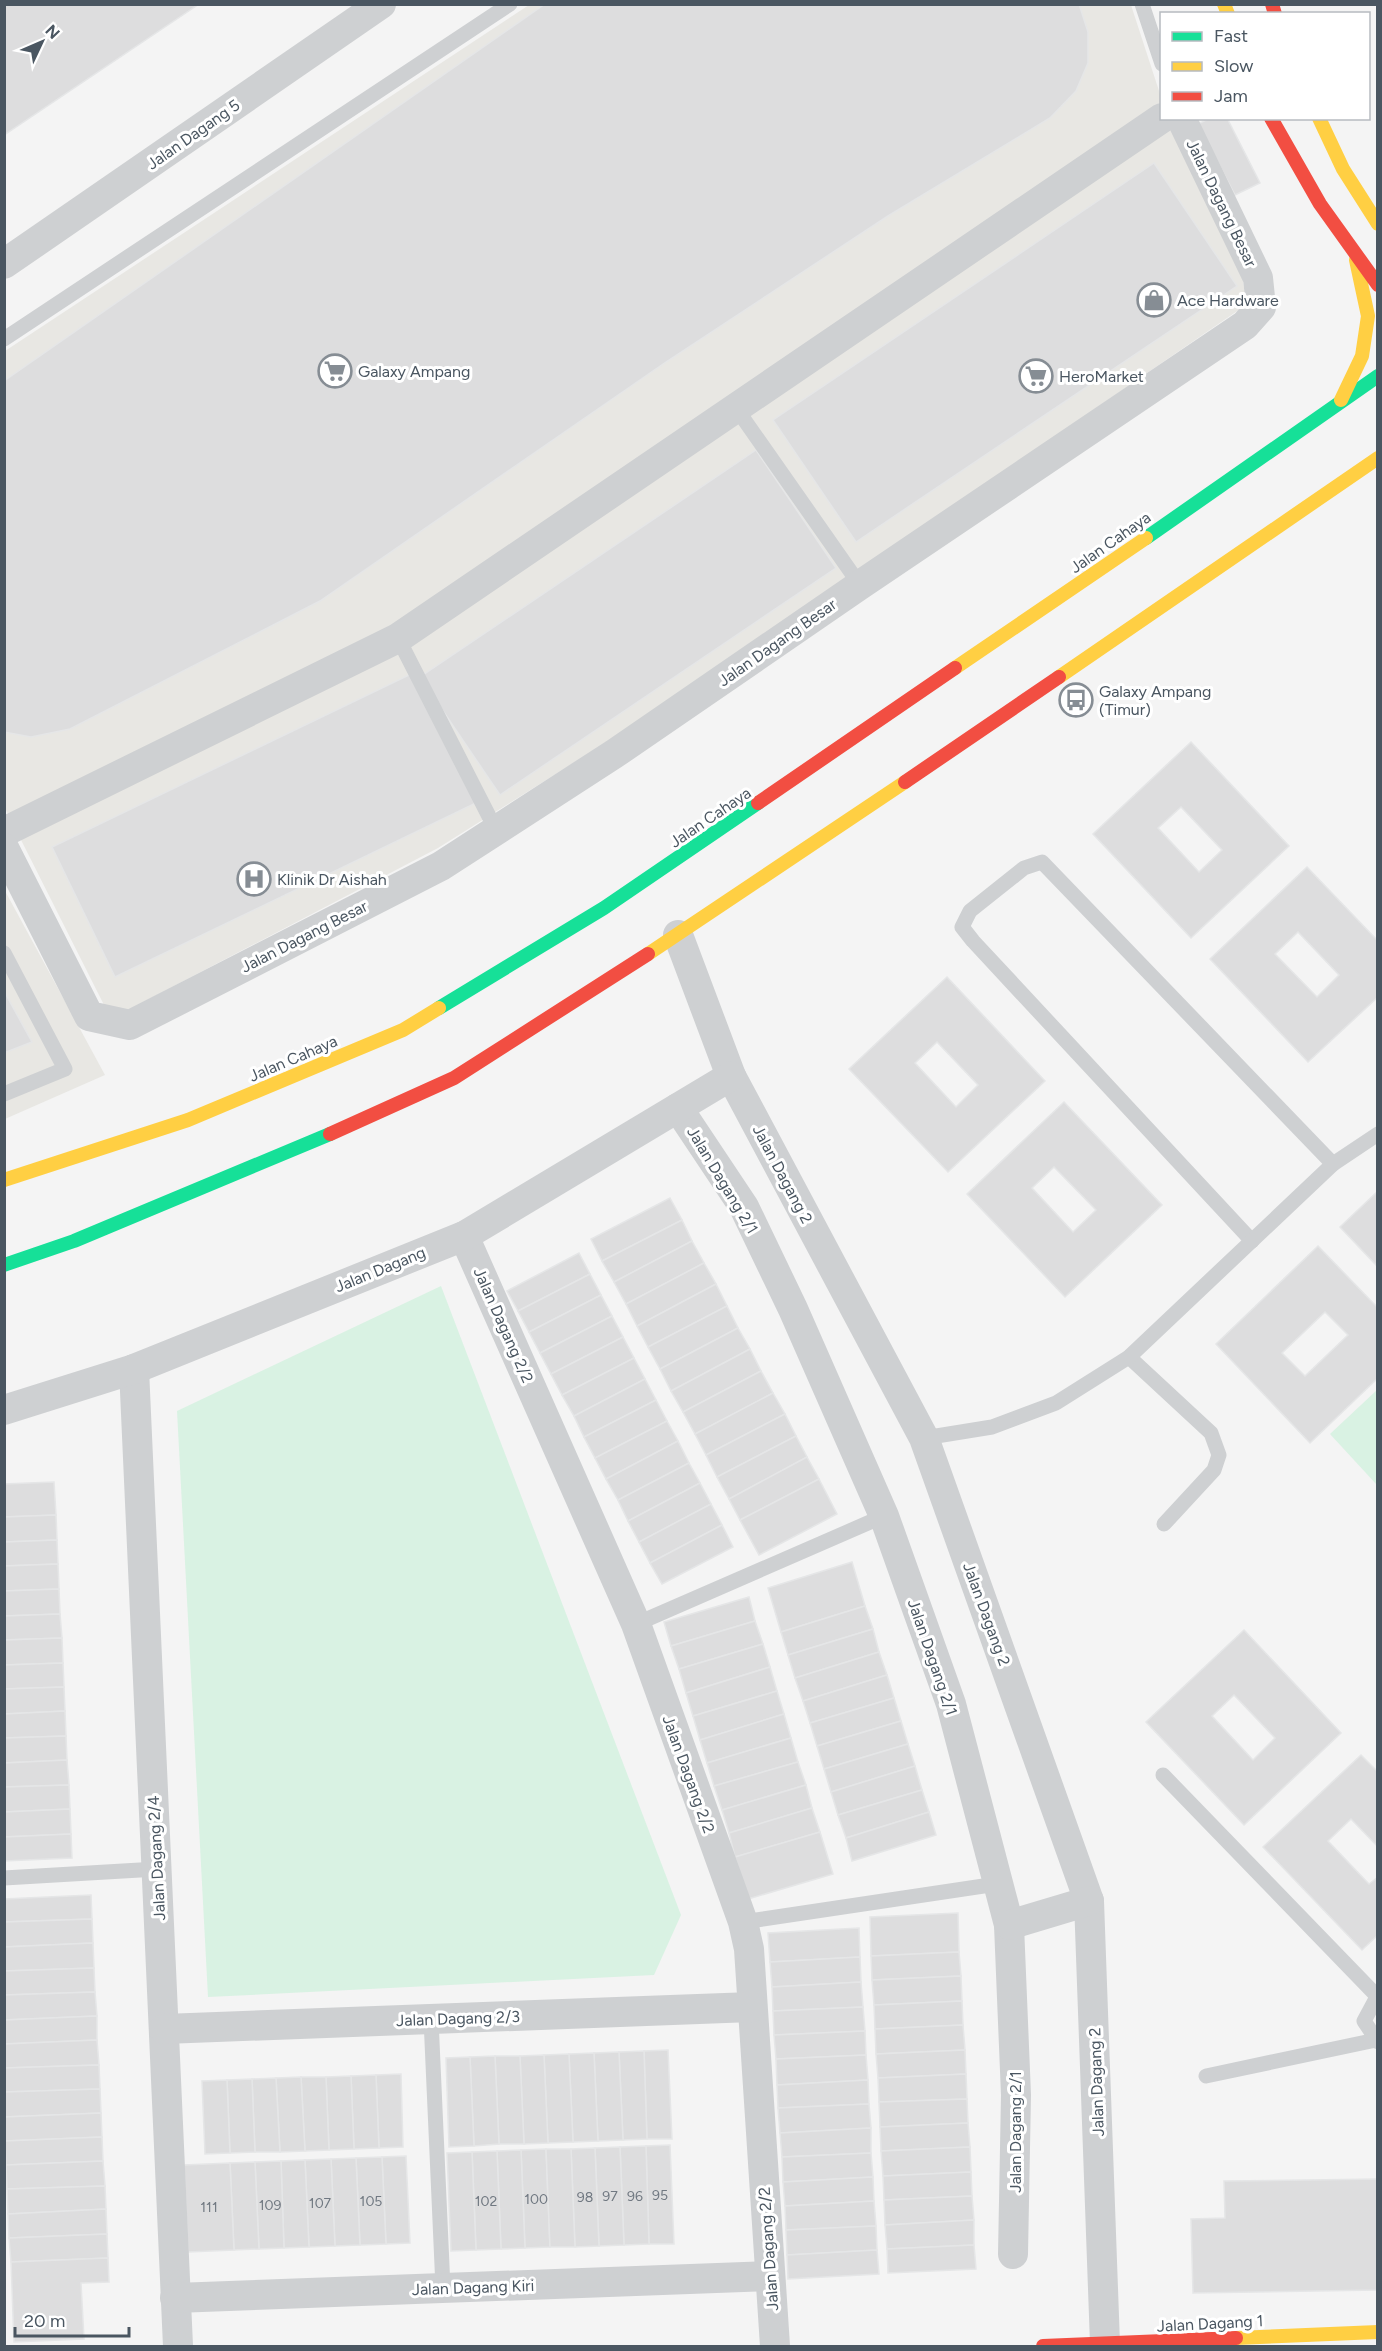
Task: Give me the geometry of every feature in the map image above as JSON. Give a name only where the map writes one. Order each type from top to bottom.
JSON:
[{"type":"main road","points":[[1272,120],[1286,149],[1355,256],[1377,285]]},
{"type":"main road","points":[[1320,120],[1343,169],[1377,224]]},
{"type":"main road","points":[[1341,402],[1362,356],[1368,316],[1355,256]]},
{"type":"main road","name":"Jalan Cahaya","points":[[5,1179],[188,1119],[403,1030],[604,908],[1377,376]]},
{"type":"main road","points":[[4,1265],[74,1241],[306,1145],[454,1078],[678,935],[1216,571],[1377,458]]},
{"type":"main road","points":[[28,1241],[74,1241]]},
{"type":"main road","name":"Jalan Dagang 1","points":[[1043,2346],[1377,2332]]},
{"type":"street","name":"Jalan Dagang 5","points":[[4,264],[381,4]]},
{"type":"street","points":[[4,832],[398,638],[1160,119]]},
{"type":"street","name":"Jalan Dagang Besar","points":[[4,848],[89,1016],[130,1025],[441,866],[614,754],[1245,325],[1261,307],[1258,278],[1182,120]]},
{"type":"street","name":"Jalan Dagang 2","points":[[678,935],[731,1076],[924,1438],[1089,1901],[1105,2344]]},
{"type":"street","name":"Jalan Dagang","points":[[4,1410],[134,1368],[464,1236],[731,1076]]},
{"type":"street","name":"Jalan Dagang 2/1","points":[[678,1108],[744,1208],[793,1309],[884,1516],[951,1704],[1009,1925],[1016,2095],[1013,2254]]},
{"type":"street","name":"Jalan Dagang 2/2","points":[[464,1236],[636,1624],[743,1922],[749,1949],[775,2346]]},
{"type":"street","name":"Jalan Dagang 2/4","points":[[134,1368],[178,2346]]},
{"type":"street","points":[[1009,1925],[1089,1901]]},
{"type":"street","name":"Jalan Dagang 2/3","points":[[164,2029],[752,2007]]},
{"type":"street","name":"Jalan Dagang Kiri","points":[[175,2298],[770,2276]]},
{"type":"lane","points":[[4,339],[510,4]]},
{"type":"lane","points":[[1142,4],[1160,61]]},
{"type":"lane","points":[[736,408],[860,585]]},
{"type":"lane","points":[[398,638],[496,830]]},
{"type":"lane","points":[[1252,1241],[973,941],[962,927],[970,911],[1024,868],[1042,862],[1333,1164]]},
{"type":"lane","points":[[4,953],[65,1069],[4,1094]]},
{"type":"lane","points":[[924,1438],[992,1427],[1056,1403],[1129,1358],[1333,1164],[1377,1134]]},
{"type":"lane","points":[[1129,1358],[1211,1433],[1219,1455],[1214,1470],[1164,1524]]},
{"type":"lane","points":[[636,1624],[884,1516]]},
{"type":"lane","points":[[1163,1775],[1377,1995],[1364,2021],[1376,2041],[1206,2076]]},
{"type":"lane","points":[[4,1878],[156,1869]]},
{"type":"lane","points":[[743,1922],[997,1884]]},
{"type":"lane","points":[[431,2019],[443,2288]]},
{"type":"shaded area","points":[[529,5],[1131,5],[1160,94],[1160,120],[1168,120],[1243,280],[1246,305],[645,718],[438,848],[128,1010],[104,1005],[5,808],[5,351]]},
{"type":"shaded area","points":[[4,889],[105,1075],[5,1119],[4,1119]]},
{"type":"green space","points":[[441,1286],[681,1915],[654,1975],[208,1997],[177,1411]]},
{"type":"green space","points":[[1377,1390],[1377,1485],[1330,1434]]},
{"type":"building","points":[[4,4],[199,4],[4,135]]},
{"type":"building","name":"Galaxy Ampang","points":[[545,4],[1079,4],[1088,32],[1088,63],[1076,91],[1050,118],[888,216],[666,362],[320,601],[70,729],[31,737],[4,732],[4,381]]},
{"type":"building","points":[[1206,120],[1228,120],[1260,183],[1235,195],[1198,124]]},
{"type":"building","points":[[1154,163],[1237,286],[856,542],[773,420]]},
{"type":"building","points":[[756,450],[836,568],[500,795],[420,677]]},
{"type":"building","points":[[413,673],[476,803],[115,977],[52,847]]},
{"type":"building","points":[[1191,742],[1289,846],[1191,938],[1093,834]],"holes":[[[1181,807],[1222,850],[1199,872],[1158,828]]]},
{"type":"building","points":[[1307,867],[1378,941],[1378,997],[1308,1062],[1210,959]],"holes":[[[1298,932],[1339,975],[1317,997],[1275,954]]]},
{"type":"building","points":[[947,977],[1045,1081],[948,1172],[849,1069]],"holes":[[[937,1042],[978,1085],[956,1107],[915,1063]]]},
{"type":"building","points":[[4,991],[32,1042],[4,1053]]},
{"type":"building","points":[[1064,1102],[1162,1205],[1065,1297],[967,1194]],"holes":[[[1054,1167],[1096,1210],[1073,1232],[1032,1188]]]},
{"type":"building","points":[[1378,1191],[1378,1267],[1340,1227]]},
{"type":"building","points":[[670,1198],[682,1220],[602,1261],[591,1239]]},
{"type":"building","points":[[682,1220],[692,1241],[614,1282],[602,1261]]},
{"type":"building","points":[[692,1241],[704,1263],[626,1304],[614,1282]]},
{"type":"building","points":[[1318,1246],[1378,1308],[1378,1378],[1310,1443],[1216,1344]],"holes":[[[1325,1312],[1348,1335],[1305,1376],[1282,1353]]]},
{"type":"building","points":[[579,1253],[590,1274],[518,1311],[507,1291]]},
{"type":"building","points":[[704,1263],[716,1284],[637,1326],[626,1304]]},
{"type":"building","points":[[590,1274],[601,1295],[529,1332],[518,1311]]},
{"type":"building","points":[[716,1284],[727,1306],[648,1347],[637,1326]]},
{"type":"building","points":[[601,1295],[612,1316],[540,1353],[529,1332]]},
{"type":"building","points":[[727,1306],[738,1328],[660,1369],[648,1347]]},
{"type":"building","points":[[612,1316],[623,1337],[551,1374],[540,1353]]},
{"type":"building","points":[[738,1328],[750,1349],[671,1391],[660,1369]]},
{"type":"building","points":[[623,1337],[634,1358],[562,1395],[551,1374]]},
{"type":"building","points":[[750,1349],[761,1371],[683,1412],[671,1391]]},
{"type":"building","points":[[634,1358],[645,1379],[574,1416],[562,1395]]},
{"type":"building","points":[[761,1371],[773,1393],[695,1434],[683,1412]]},
{"type":"building","points":[[645,1379],[656,1400],[584,1437],[574,1416]]},
{"type":"building","points":[[773,1393],[785,1414],[706,1455],[695,1434]]},
{"type":"building","points":[[656,1400],[667,1421],[595,1458],[584,1437]]},
{"type":"building","points":[[785,1414],[796,1436],[717,1477],[706,1455]]},
{"type":"building","points":[[667,1421],[678,1441],[606,1479],[595,1458]]},
{"type":"building","points":[[796,1436],[807,1457],[729,1499],[717,1477]]},
{"type":"building","points":[[678,1441],[689,1463],[618,1500],[606,1479]]},
{"type":"building","points":[[807,1457],[819,1479],[740,1520],[729,1499]]},
{"type":"building","points":[[689,1463],[700,1483],[628,1521],[618,1500]]},
{"type":"building","points":[[819,1479],[837,1514],[759,1555],[740,1520]]},
{"type":"building","points":[[54,1482],[56,1515],[4,1517],[4,1484]]},
{"type":"building","points":[[700,1483],[711,1504],[639,1542],[628,1521]]},
{"type":"building","points":[[711,1504],[722,1525],[650,1563],[639,1542]]},
{"type":"building","points":[[56,1515],[57,1540],[4,1542],[4,1517]]},
{"type":"building","points":[[722,1525],[733,1547],[662,1584],[650,1563]]},
{"type":"building","points":[[57,1540],[58,1564],[4,1566],[4,1542]]},
{"type":"building","points":[[852,1562],[865,1606],[781,1632],[768,1588]]},
{"type":"building","points":[[58,1564],[59,1589],[4,1591],[4,1566]]},
{"type":"building","points":[[59,1589],[60,1614],[4,1616],[4,1591]]},
{"type":"building","points":[[749,1597],[755,1621],[671,1646],[664,1622]]},
{"type":"building","points":[[865,1606],[873,1629],[788,1655],[781,1632]]},
{"type":"building","points":[[60,1614],[62,1638],[4,1640],[4,1616]]},
{"type":"building","points":[[755,1621],[763,1644],[679,1669],[671,1646]]},
{"type":"building","points":[[873,1629],[879,1652],[795,1678],[788,1655]]},
{"type":"building","points":[[1244,1630],[1341,1733],[1244,1825],[1146,1722]],"holes":[[[1234,1695],[1275,1738],[1253,1760],[1212,1716]]]},
{"type":"building","points":[[62,1638],[63,1663],[4,1665],[4,1640]]},
{"type":"building","points":[[763,1644],[770,1667],[686,1693],[679,1669]]},
{"type":"building","points":[[879,1652],[887,1675],[803,1701],[795,1678]]},
{"type":"building","points":[[63,1663],[64,1687],[4,1689],[4,1665]]},
{"type":"building","points":[[770,1667],[777,1691],[693,1716],[686,1693]]},
{"type":"building","points":[[887,1675],[894,1698],[810,1723],[803,1701]]},
{"type":"building","points":[[64,1687],[65,1711],[4,1714],[4,1689]]},
{"type":"building","points":[[777,1691],[784,1714],[700,1740],[693,1716]]},
{"type":"building","points":[[894,1698],[901,1721],[817,1746],[810,1723]]},
{"type":"building","points":[[65,1711],[66,1736],[4,1738],[4,1714]]},
{"type":"building","points":[[784,1714],[791,1738],[707,1763],[700,1740]]},
{"type":"building","points":[[901,1721],[908,1744],[824,1769],[817,1746]]},
{"type":"building","points":[[66,1736],[67,1760],[4,1763],[4,1738]]},
{"type":"building","points":[[791,1738],[798,1762],[714,1786],[707,1763]]},
{"type":"building","points":[[908,1744],[915,1766],[831,1792],[824,1769]]},
{"type":"building","points":[[1361,1755],[1378,1772],[1378,1847],[1351,1819],[1328,1841],[1369,1884],[1378,1877],[1378,1935],[1362,1950],[1263,1847]]},
{"type":"building","points":[[67,1760],[69,1785],[4,1787],[4,1763]]},
{"type":"building","points":[[798,1762],[806,1785],[722,1810],[714,1786]]},
{"type":"building","points":[[915,1766],[922,1790],[838,1815],[831,1792]]},
{"type":"building","points":[[69,1785],[70,1809],[4,1812],[4,1787]]},
{"type":"building","points":[[806,1785],[812,1808],[729,1833],[722,1810]]},
{"type":"building","points":[[922,1790],[929,1812],[846,1838],[838,1815]]},
{"type":"building","points":[[812,1808],[820,1832],[735,1857],[729,1833]]},
{"type":"building","points":[[70,1809],[71,1834],[4,1837],[4,1812]]},
{"type":"building","points":[[929,1812],[936,1835],[852,1861],[846,1838]]},
{"type":"building","points":[[820,1832],[833,1874],[748,1899],[735,1857]]},
{"type":"building","points":[[71,1834],[72,1858],[4,1861],[4,1837]]},
{"type":"building","points":[[91,1895],[92,1919],[4,1922],[4,1899]]},
{"type":"building","points":[[958,1913],[959,1952],[871,1956],[870,1917]]},
{"type":"building","points":[[92,1919],[93,1943],[4,1947],[4,1922]]},
{"type":"building","points":[[859,1928],[860,1957],[770,1962],[768,1933]]},
{"type":"building","points":[[93,1943],[94,1968],[4,1971],[4,1947]]},
{"type":"building","points":[[959,1952],[961,1976],[872,1980],[871,1956]]},
{"type":"building","points":[[860,1957],[861,1982],[772,1987],[770,1962]]},
{"type":"building","points":[[94,1968],[95,1992],[4,1995],[4,1971]]},
{"type":"building","points":[[961,1976],[962,2001],[874,2005],[872,1980]]},
{"type":"building","points":[[861,1982],[863,2007],[773,2011],[772,1987]]},
{"type":"building","points":[[95,1992],[97,2016],[4,2020],[4,1995]]},
{"type":"building","points":[[962,2001],[963,2025],[875,2029],[874,2005]]},
{"type":"building","points":[[863,2007],[865,2031],[774,2035],[773,2011]]},
{"type":"building","points":[[97,2016],[97,2040],[4,2044],[4,2020]]},
{"type":"building","points":[[963,2025],[965,2050],[876,2054],[875,2029]]},
{"type":"building","points":[[865,2031],[866,2055],[776,2059],[774,2035]]},
{"type":"building","points":[[97,2040],[99,2065],[4,2068],[4,2044]]},
{"type":"building","points":[[668,2050],[672,2139],[647,2139],[644,2051]]},
{"type":"building","points":[[965,2050],[966,2074],[878,2078],[876,2054]]},
{"type":"building","points":[[644,2051],[647,2139],[623,2140],[619,2052]]},
{"type":"building","points":[[619,2052],[623,2140],[598,2141],[594,2053]]},
{"type":"building","points":[[594,2053],[598,2141],[573,2142],[569,2054]]},
{"type":"building","points":[[569,2054],[573,2142],[548,2143],[544,2055]]},
{"type":"building","points":[[544,2055],[548,2143],[524,2144],[520,2056]]},
{"type":"building","points":[[866,2055],[868,2080],[777,2085],[776,2059]]},
{"type":"building","points":[[495,2056],[520,2056],[524,2144],[499,2144]]},
{"type":"building","points":[[495,2056],[499,2144],[474,2146],[470,2057]]},
{"type":"building","points":[[470,2057],[474,2146],[449,2147],[446,2058]]},
{"type":"building","points":[[99,2065],[100,2089],[4,2092],[4,2068]]},
{"type":"building","points":[[401,2074],[403,2147],[379,2148],[376,2075]]},
{"type":"building","points":[[966,2074],[967,2099],[879,2102],[878,2078]]},
{"type":"building","points":[[376,2075],[379,2148],[354,2149],[351,2076]]},
{"type":"building","points":[[351,2076],[354,2149],[329,2150],[326,2077]]},
{"type":"building","points":[[301,2077],[326,2077],[329,2150],[305,2151]]},
{"type":"building","points":[[301,2077],[305,2151],[280,2152],[276,2078]]},
{"type":"building","points":[[276,2078],[280,2152],[255,2152],[252,2079]]},
{"type":"building","points":[[252,2079],[255,2152],[230,2153],[227,2080]]},
{"type":"building","points":[[227,2080],[230,2153],[205,2154],[202,2081]]},
{"type":"building","points":[[868,2080],[869,2104],[778,2108],[777,2085]]},
{"type":"building","points":[[100,2089],[101,2113],[4,2117],[4,2092]]},
{"type":"building","points":[[967,2099],[968,2123],[880,2127],[879,2102]]},
{"type":"building","points":[[869,2104],[871,2128],[780,2133],[778,2108]]},
{"type":"building","points":[[101,2113],[102,2137],[5,2141],[4,2117]]},
{"type":"building","points":[[968,2123],[970,2147],[881,2151],[880,2127]]},
{"type":"building","points":[[871,2128],[871,2153],[782,2157],[780,2133]]},
{"type":"building","points":[[102,2137],[103,2161],[6,2165],[5,2141]]},
{"type":"building","points":[[670,2145],[674,2244],[649,2244],[646,2146]]},
{"type":"building","points":[[646,2146],[649,2244],[624,2245],[620,2147]]},
{"type":"building","points":[[620,2147],[624,2245],[599,2246],[595,2148]]},
{"type":"building","points":[[970,2147],[971,2172],[883,2176],[881,2151]]},
{"type":"building","points":[[595,2148],[599,2246],[575,2247],[571,2149]]},
{"type":"building","points":[[546,2149],[550,2247],[525,2248],[521,2150]]},
{"type":"building","points":[[546,2149],[571,2149],[575,2247],[550,2247]]},
{"type":"building","points":[[521,2150],[525,2248],[501,2249],[497,2151]]},
{"type":"building","points":[[497,2151],[501,2249],[476,2250],[472,2152]]},
{"type":"building","points":[[472,2152],[476,2250],[451,2251],[447,2153]]},
{"type":"building","points":[[871,2153],[873,2177],[783,2182],[782,2157]]},
{"type":"building","points":[[406,2156],[410,2243],[386,2244],[382,2157]]},
{"type":"building","points":[[382,2157],[386,2244],[360,2245],[356,2158]]},
{"type":"building","points":[[356,2158],[360,2245],[335,2246],[331,2159]]},
{"type":"building","points":[[331,2159],[335,2246],[309,2247],[305,2160]]},
{"type":"building","points":[[305,2160],[309,2247],[284,2248],[281,2161]]},
{"type":"building","points":[[103,2161],[105,2186],[7,2189],[6,2165]]},
{"type":"building","points":[[281,2161],[284,2248],[259,2249],[255,2162]]},
{"type":"building","points":[[255,2162],[259,2249],[234,2250],[230,2163]]},
{"type":"building","points":[[230,2163],[234,2250],[188,2252],[184,2165]]},
{"type":"building","points":[[971,2172],[972,2196],[884,2200],[883,2176]]},
{"type":"building","points":[[873,2177],[874,2201],[785,2206],[783,2182]]},
{"type":"building","points":[[1378,2179],[1378,2290],[1193,2293],[1191,2219],[1225,2218],[1224,2181]]},
{"type":"building","points":[[105,2186],[106,2209],[8,2214],[7,2189]]},
{"type":"building","points":[[972,2196],[974,2220],[885,2225],[884,2200]]},
{"type":"building","points":[[874,2201],[876,2226],[786,2230],[785,2206]]},
{"type":"building","points":[[106,2209],[107,2234],[9,2238],[8,2214]]},
{"type":"building","points":[[974,2220],[974,2245],[887,2249],[885,2225]]},
{"type":"building","points":[[876,2226],[877,2250],[787,2255],[786,2230]]},
{"type":"building","points":[[107,2234],[108,2258],[11,2262],[9,2238]]},
{"type":"building","points":[[974,2245],[976,2269],[888,2273],[887,2249]]},
{"type":"building","points":[[877,2250],[879,2274],[788,2279],[787,2255]]},
{"type":"building","points":[[108,2258],[109,2282],[81,2283],[84,2339],[14,2342],[11,2262]]},
{"type":"traffic: fast","points":[[1146,538],[1378,376]]},
{"type":"traffic: fast","points":[[439,1008],[604,908],[758,803]]},
{"type":"traffic: fast","points":[[4,1265],[74,1241],[330,1134]]},
{"type":"traffic: slow","points":[[1224,4],[1227,12]]},
{"type":"traffic: slow","points":[[1320,120],[1343,169],[1378,224]]},
{"type":"traffic: slow","points":[[1341,400],[1362,356],[1368,316],[1356,260]]},
{"type":"traffic: slow","points":[[1059,677],[1378,458]]},
{"type":"traffic: slow","points":[[955,668],[1146,538]]},
{"type":"traffic: slow","points":[[648,954],[905,782]]},
{"type":"traffic: slow","points":[[4,1180],[188,1120],[403,1030],[439,1008]]},
{"type":"traffic: slow","points":[[1236,2338],[1378,2332]]},
{"type":"traffic: jam","points":[[1272,4],[1274,12]]},
{"type":"traffic: jam","points":[[1272,120],[1320,204],[1378,285]]},
{"type":"traffic: jam","points":[[758,803],[955,668]]},
{"type":"traffic: jam","points":[[905,782],[1059,677]]},
{"type":"traffic: jam","points":[[330,1134],[454,1078],[648,954]]},
{"type":"traffic: jam","points":[[1043,2346],[1236,2338]]},
{"type":"place","name":"Ace Hardware","points":[[1154,300]]},
{"type":"place","name":"Galaxy Ampang","points":[[335,371]]},
{"type":"place","name":"HeroMarket","points":[[1036,376]]},
{"type":"place","name":"Galaxy Ampang (Timur)","points":[[1076,700]]},
{"type":"place","name":"Klinik Dr Aishah","points":[[254,879]]}]
